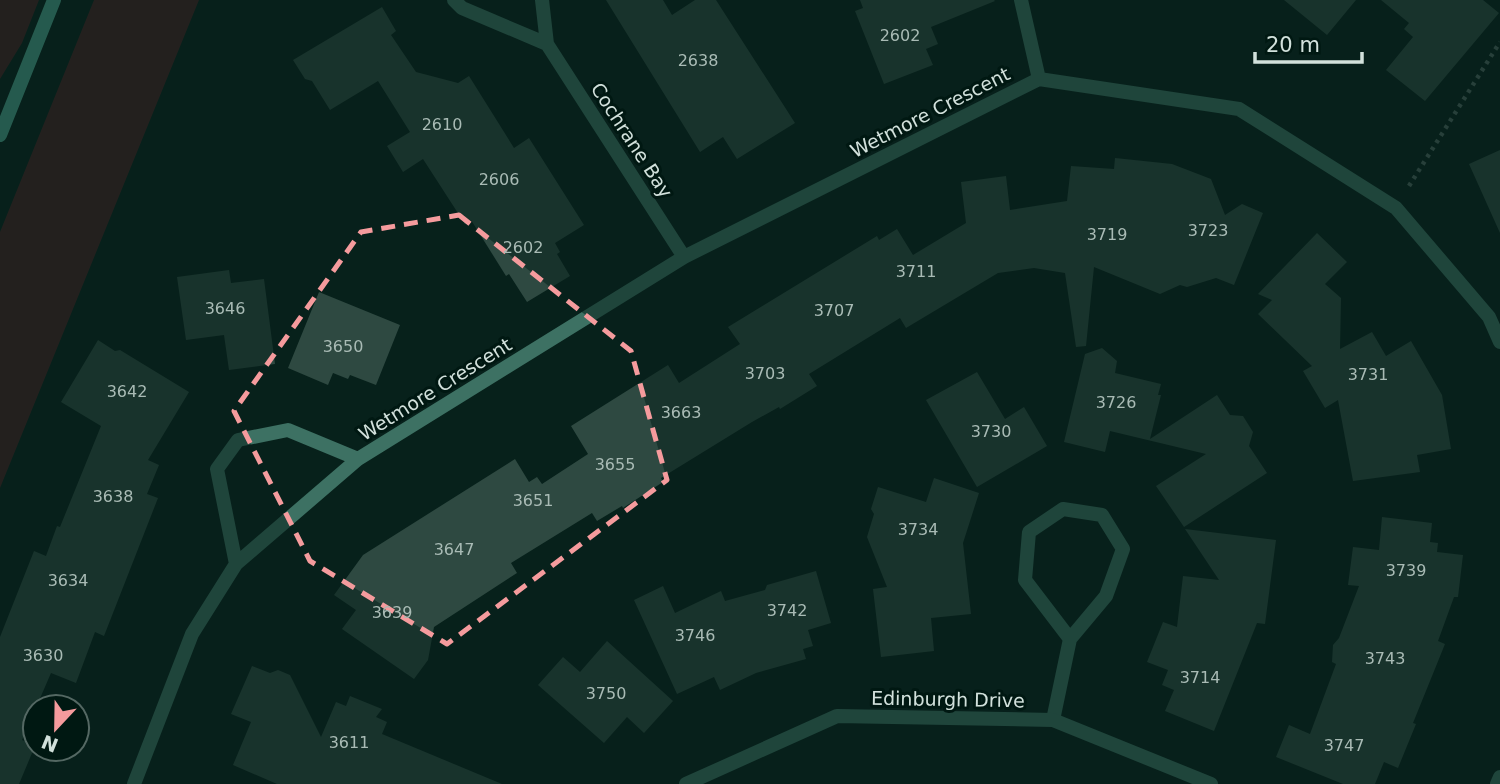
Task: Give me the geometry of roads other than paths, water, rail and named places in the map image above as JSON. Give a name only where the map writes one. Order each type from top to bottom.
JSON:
[{"type":"main road","points":[[0,135],[54,0]]},
{"type":"street","points":[[454,0],[462,8],[547,44]]},
{"type":"street","name":"Cochrane Bay","points":[[542,0],[547,44],[684,257]]},
{"type":"street","points":[[1021,0],[1039,79]]},
{"type":"street","name":"Wetmore Crescent","points":[[134,784],[192,634],[236,564],[358,459],[684,257],[1039,79],[1238,109],[1396,208],[1494,314],[1500,342]]},
{"type":"street","name":"Wetmore Crescent","points":[[236,564],[217,469],[237,439],[288,430],[358,459]]},
{"type":"street","points":[[1053,720],[1070,639],[1106,596],[1123,549],[1102,515],[1063,509],[1030,532],[1025,580],[1070,639]]},
{"type":"street","name":"Edinburgh Drive","points":[[686,784],[837,716],[1053,720],[1211,784]]},
{"type":"street","points":[[1497,784],[1500,777]]}]
